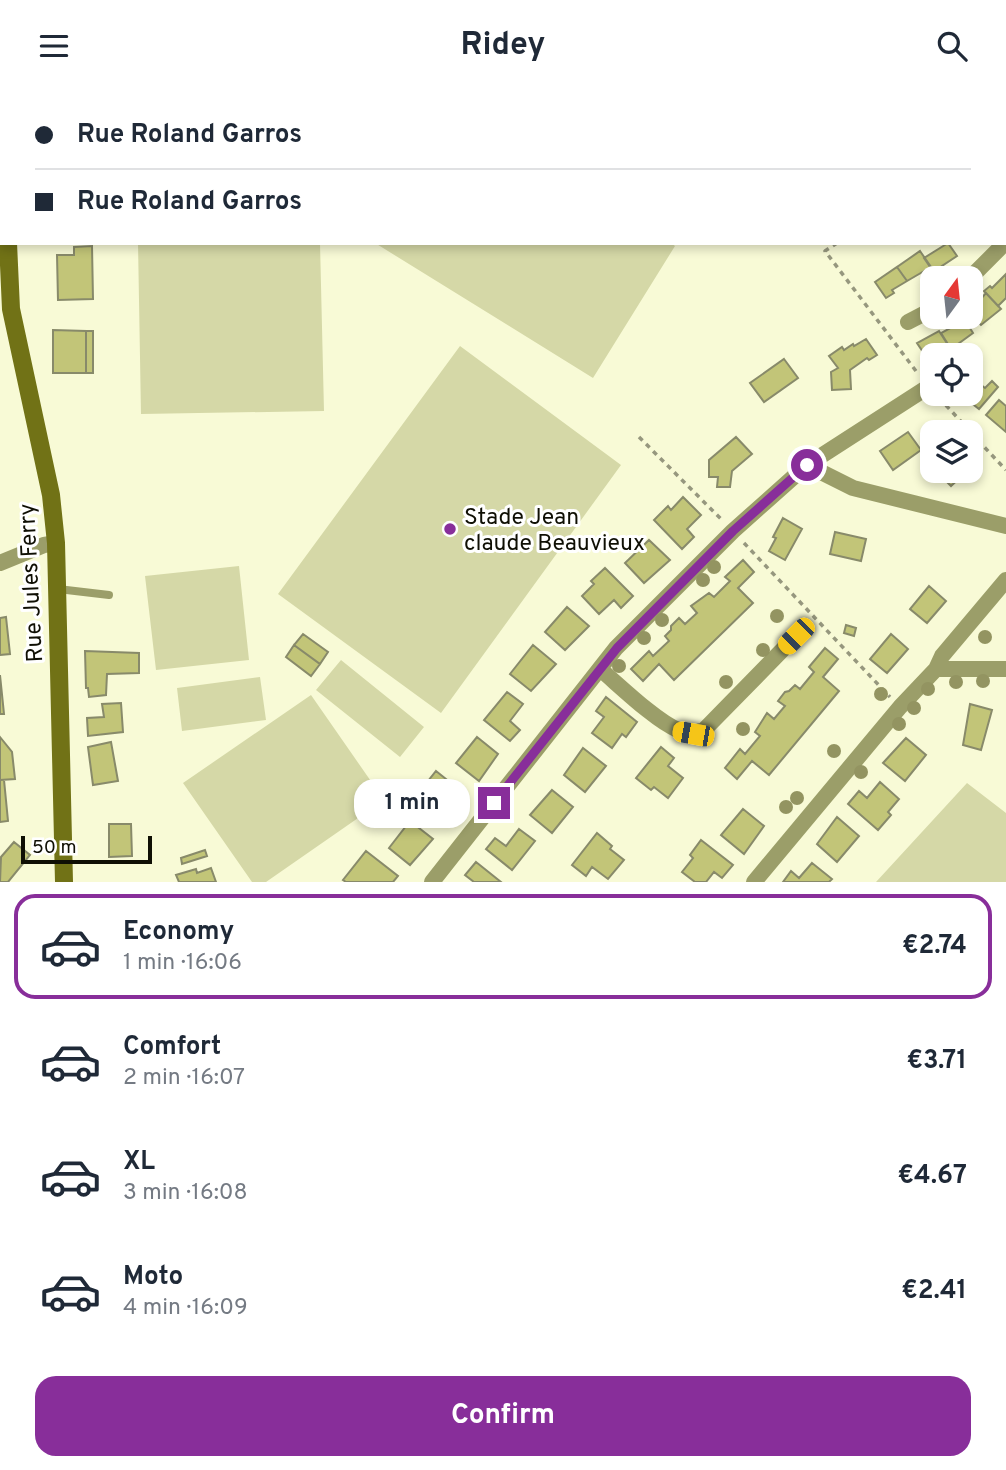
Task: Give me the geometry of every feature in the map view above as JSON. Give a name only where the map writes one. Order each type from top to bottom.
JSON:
[{"type":"main road","name":"Rue Jules Ferry","points":[[8,245],[11,309],[51,495],[56,543],[64,882]]},
{"type":"street","points":[[982,266],[1003,245]]},
{"type":"street","points":[[908,322],[920,316]]},
{"type":"street","points":[[432,882],[617,648],[733,531],[807,465],[920,397]]},
{"type":"street","points":[[807,465],[853,488],[1006,526]]},
{"type":"street","points":[[0,563],[44,545],[56,543]]},
{"type":"street","points":[[754,882],[936,669],[942,656],[1006,580]]},
{"type":"street","points":[[600,669],[666,723],[679,731],[693,734],[704,730],[796,636]]},
{"type":"street","points":[[936,669],[1006,669]]},
{"type":"lane","points":[[58,589],[110,595]]},
{"type":"path","points":[[833,245],[825,251],[920,374]]},
{"type":"path","points":[[947,406],[960,420]]},
{"type":"path","points":[[639,437],[733,531],[900,708]]},
{"type":"path","points":[[983,445],[1006,470]]},
{"type":"green space","points":[[138,245],[320,245],[324,411],[141,414]]},
{"type":"green space","points":[[378,245],[674,245],[593,378]]},
{"type":"green space","name":"Stade Jean claude Beauvieux","points":[[460,346],[621,465],[441,713],[278,594]]},
{"type":"green space","points":[[239,566],[249,660],[156,670],[145,576]]},
{"type":"green space","points":[[341,660],[424,727],[400,757],[316,690]]},
{"type":"green space","points":[[260,677],[266,720],[182,731],[177,688]]},
{"type":"green space","points":[[311,695],[384,800],[266,882],[252,882],[183,783]]},
{"type":"green space","points":[[967,783],[1006,813],[1006,882],[876,882]]},
{"type":"building","points":[[945,245],[949,245],[957,256],[942,266],[930,266],[924,258]]},
{"type":"building","points":[[92,246],[93,299],[58,300],[57,255],[74,255],[74,247]]},
{"type":"building","points":[[920,251],[930,266],[920,266],[920,273],[907,281],[897,267]]},
{"type":"building","points":[[897,267],[907,281],[892,290],[894,293],[886,298],[875,282]]},
{"type":"building","points":[[1006,274],[1006,298],[998,306],[984,291],[990,286],[992,288]]},
{"type":"building","points":[[986,293],[1001,309],[984,323]]},
{"type":"building","points":[[948,329],[971,329],[973,333],[959,343],[947,343],[941,333]]},
{"type":"building","points":[[53,330],[86,331],[86,373],[53,373]]},
{"type":"building","points":[[86,331],[93,331],[93,373],[86,373]]},
{"type":"building","points":[[939,331],[947,343],[920,343],[920,348],[917,343]]},
{"type":"building","points":[[866,339],[877,355],[869,360],[867,358],[850,370],[851,389],[832,390],[831,372],[838,368],[829,356],[842,347],[844,350]]},
{"type":"building","points":[[784,359],[798,378],[764,402],[750,383]]},
{"type":"building","points":[[992,381],[998,387],[983,404],[983,386],[985,388]]},
{"type":"building","points":[[999,400],[1006,406],[1006,432],[986,415]]},
{"type":"building","points":[[908,432],[920,449],[893,470],[880,451]]},
{"type":"building","points":[[736,437],[752,454],[732,471],[730,487],[717,487],[718,477],[709,477],[709,460]]},
{"type":"building","points":[[683,497],[701,515],[687,529],[694,537],[682,549],[654,520],[668,506],[671,510]]},
{"type":"building","points":[[783,518],[802,529],[785,560],[769,551]]},
{"type":"building","points":[[835,532],[866,539],[861,561],[830,554]]},
{"type":"building","points":[[649,540],[670,560],[644,583],[625,563]]},
{"type":"building","points":[[743,560],[754,572],[738,588],[753,603],[674,680],[659,664],[643,681],[631,669],[649,651],[653,656],[669,641],[665,636],[671,626],[679,618],[685,624],[697,613],[691,606],[709,593],[714,597],[730,581],[725,577]]},
{"type":"building","points":[[605,568],[633,596],[621,608],[614,600],[599,614],[582,596],[594,584],[591,581]]},
{"type":"building","points":[[929,586],[946,601],[927,623],[910,609]]},
{"type":"building","points":[[567,607],[589,626],[565,650],[545,632]]},
{"type":"building","points":[[6,617],[10,654],[0,655],[0,618]]},
{"type":"building","points":[[846,625],[856,628],[854,636],[844,633]]},
{"type":"building","points":[[303,634],[328,652],[320,664],[294,645]]},
{"type":"building","points":[[891,634],[908,649],[887,673],[870,659]]},
{"type":"building","points":[[294,645],[320,664],[311,676],[286,657]]},
{"type":"building","points":[[533,645],[556,664],[531,691],[510,674]]},
{"type":"building","points":[[825,648],[838,659],[823,677],[839,691],[769,775],[752,761],[737,779],[725,768],[740,749],[745,754],[760,736],[755,732],[767,713],[774,719],[785,706],[778,701],[785,692],[795,685],[800,689],[814,672],[809,667]]},
{"type":"building","points":[[85,651],[139,653],[139,673],[107,674],[106,695],[89,697],[86,688]]},
{"type":"building","points":[[0,675],[4,714],[0,714]]},
{"type":"building","points":[[507,692],[523,704],[510,721],[520,730],[510,741],[484,720]]},
{"type":"building","points":[[606,697],[637,722],[626,737],[622,734],[612,748],[592,733],[604,717],[596,711]]},
{"type":"building","points":[[121,703],[123,732],[88,736],[87,718],[104,717],[102,704]]},
{"type":"building","points":[[970,704],[992,710],[981,750],[963,745]]},
{"type":"building","points":[[0,737],[12,752],[15,779],[0,780]]},
{"type":"building","points":[[477,737],[498,754],[479,781],[456,763]]},
{"type":"building","points":[[906,738],[926,755],[905,781],[883,763]]},
{"type":"building","points":[[111,742],[118,781],[93,785],[88,747]]},
{"type":"building","points":[[661,747],[674,758],[668,766],[683,778],[668,798],[654,787],[651,790],[636,778]]},
{"type":"building","points":[[583,748],[606,766],[585,792],[564,775]]},
{"type":"building","points":[[436,771],[467,796],[457,809],[449,803],[436,818],[413,800]]},
{"type":"building","points":[[0,780],[4,780],[8,821],[0,822]]},
{"type":"building","points":[[880,782],[899,799],[888,812],[891,815],[878,830],[848,804],[859,791],[867,798]]},
{"type":"building","points":[[552,790],[573,807],[552,833],[530,815]]},
{"type":"building","points":[[743,809],[764,826],[744,854],[721,835]]},
{"type":"building","points":[[837,817],[859,836],[837,862],[817,844]]},
{"type":"building","points":[[410,821],[433,839],[410,865],[389,848]]},
{"type":"building","points":[[109,824],[131,824],[132,856],[109,857]]},
{"type":"building","points":[[519,829],[535,841],[512,870],[486,849],[495,838],[506,846]]},
{"type":"building","points":[[597,833],[612,846],[610,849],[624,860],[608,879],[592,867],[586,876],[572,865]]},
{"type":"building","points":[[701,840],[733,865],[722,878],[714,872],[706,882],[695,882],[682,872],[693,858],[690,855]]},
{"type":"building","points":[[14,842],[30,855],[8,882],[0,882],[1,857]]},
{"type":"building","points":[[205,850],[207,856],[182,864],[181,858]]},
{"type":"building","points":[[366,851],[398,876],[393,882],[343,880]]},
{"type":"building","points":[[476,862],[501,882],[474,882],[465,875]]},
{"type":"building","points":[[812,863],[832,879],[829,882],[783,882],[791,871],[799,878]]},
{"type":"building","points":[[211,868],[216,882],[179,882],[176,875],[196,869],[197,873]]},
{"type":"place","name":"Stade Jean claude Beauvieux","points":[[450,529]]},
{"type":"route","points":[[494,803],[617,648],[733,531],[807,465]]}]
